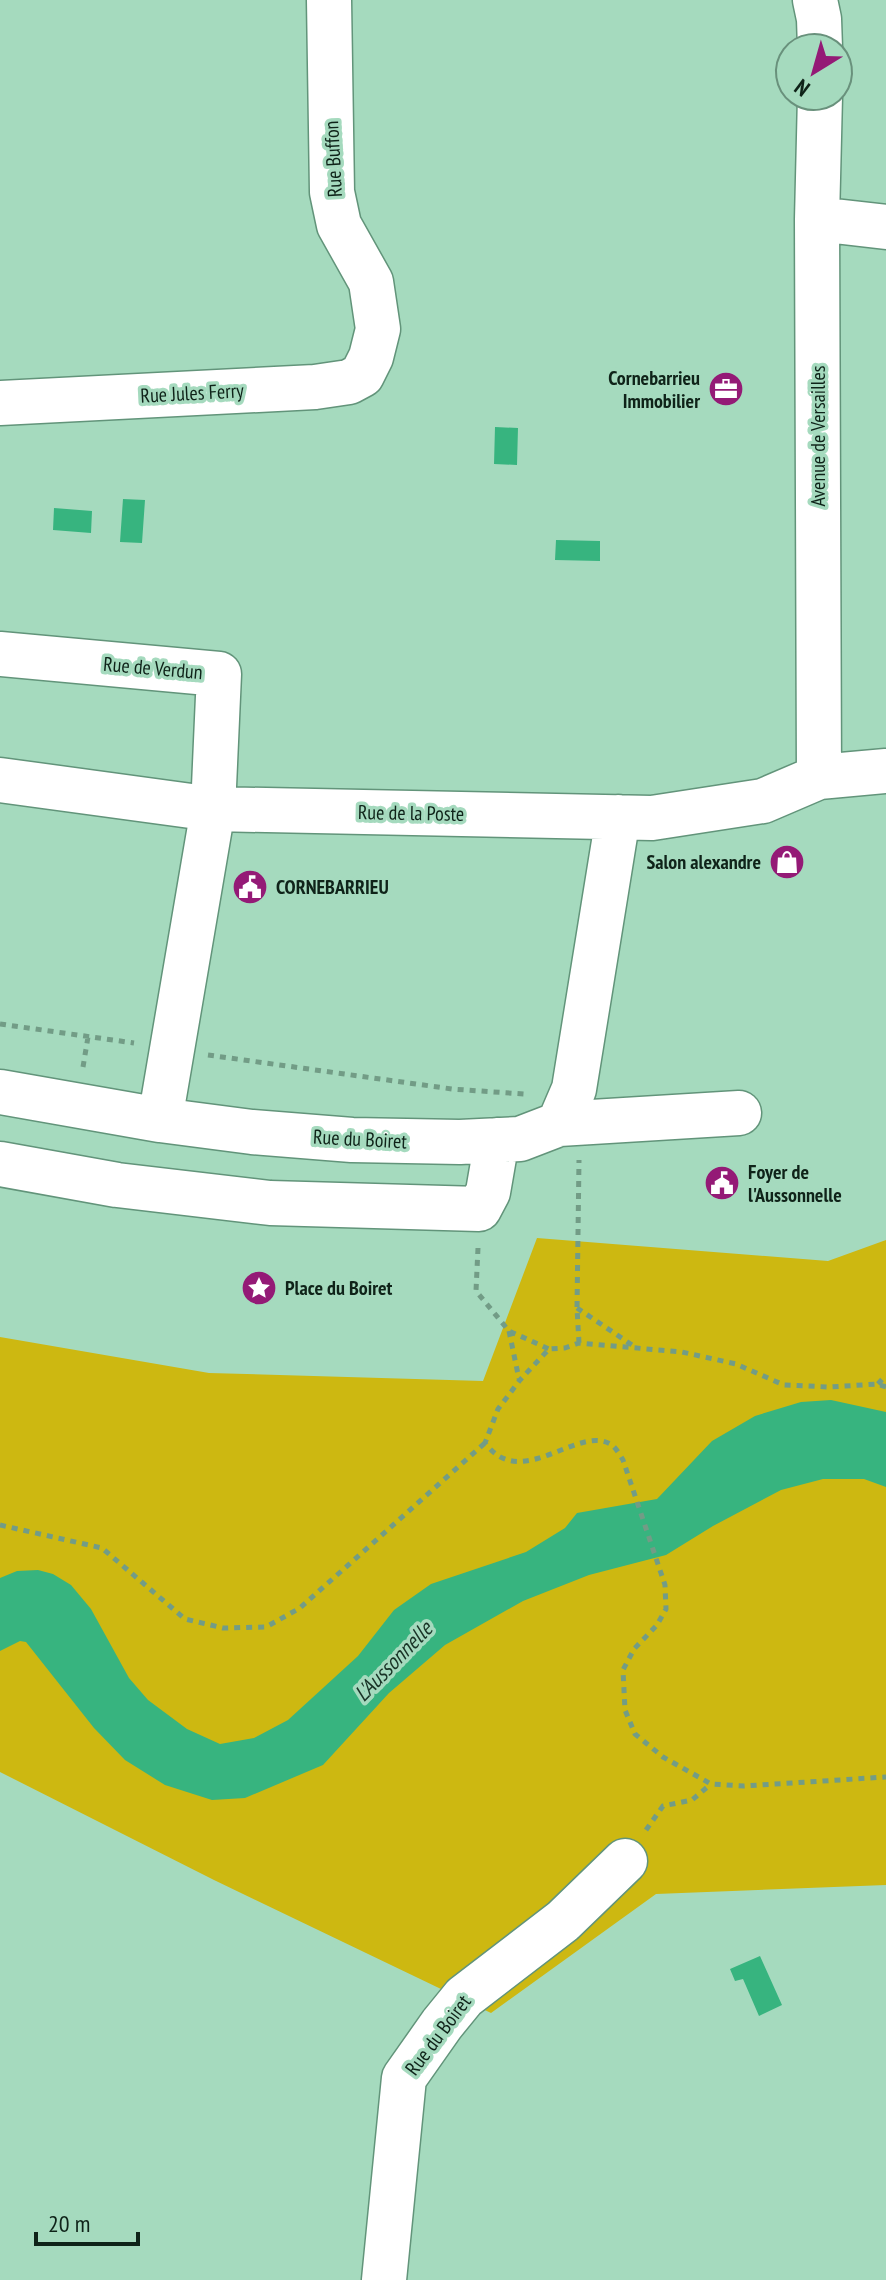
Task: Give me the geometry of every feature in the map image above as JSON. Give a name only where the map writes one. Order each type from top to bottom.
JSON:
[{"type":"street","name":"Rue Buffon","points":[[329,0],[332,192],[339,225],[371,282],[378,329],[371,357]]},
{"type":"street","points":[[815,0],[819,32]]},
{"type":"street","name":"Avenue de Versailles","points":[[819,777],[817,219],[820,112]]},
{"type":"street","points":[[817,219],[886,227]]},
{"type":"street","name":"Rue Jules Ferry","points":[[0,403],[315,387],[349,382],[362,375],[371,357]]},
{"type":"street","name":"Rue de Verdun","points":[[0,654],[219,674],[213,809]]},
{"type":"street","name":"Rue de la Poste","points":[[0,780],[213,809],[652,818],[763,801],[819,777],[886,771]]},
{"type":"street","points":[[160,1120],[213,809]]},
{"type":"street","points":[[559,1124],[574,1089],[618,817]]},
{"type":"street","name":"Rue du Boiret","points":[[0,1092],[160,1120],[252,1132],[352,1140],[460,1142],[520,1139],[559,1124],[739,1113]]},
{"type":"street","points":[[0,1164],[117,1185],[270,1203],[479,1209],[488,1192],[497,1140]]},
{"type":"street","name":"Rue du Boiret","points":[[384,2280],[404,2078],[464,1997],[563,1921],[625,1861]]},
{"type":"path","points":[[0,1024],[452,1089],[527,1094]]},
{"type":"path","points":[[559,1124],[579,1139],[579,1343]]},
{"type":"path","points":[[479,1209],[476,1291],[509,1331],[549,1349],[579,1343],[682,1352],[736,1364],[784,1385],[829,1387],[877,1384],[886,1387]]},
{"type":"path","points":[[577,1308],[636,1348]]},
{"type":"path","points":[[509,1331],[520,1380]]},
{"type":"path","points":[[0,1525],[102,1548],[185,1619],[223,1628],[266,1627],[300,1608],[485,1443],[498,1409],[549,1349]]},
{"type":"path","points":[[877,1384],[886,1375]]},
{"type":"path","points":[[485,1443],[494,1455],[517,1463],[600,1441],[613,1446],[623,1460],[665,1585],[666,1609],[657,1625],[634,1649],[623,1670],[625,1710],[635,1734],[663,1757],[711,1784],[744,1786],[886,1777]]},
{"type":"path","points":[[625,1861],[663,1806],[692,1800],[711,1784]]},
{"type":"shaded area","points":[[537,1238],[828,1261],[886,1240],[886,1885],[656,1894],[491,2013],[214,1880],[0,1772],[0,1337],[209,1373],[483,1381]]},
{"type":"water","points":[[495,427],[518,428],[517,465],[494,464]]},
{"type":"water","points":[[123,499],[145,500],[142,543],[120,542]]},
{"type":"water","points":[[54,508],[92,511],[91,533],[53,530]]},
{"type":"water","points":[[556,540],[600,541],[600,561],[555,560]]},
{"type":"water","name":"L'Aussonnelle","points":[[831,1400],[886,1412],[886,1487],[864,1479],[823,1479],[781,1490],[666,1555],[589,1575],[523,1601],[445,1645],[389,1693],[323,1765],[245,1798],[212,1800],[165,1785],[125,1760],[94,1728],[26,1642],[20,1641],[0,1651],[0,1578],[17,1571],[38,1570],[53,1574],[71,1585],[91,1609],[129,1678],[148,1700],[187,1729],[220,1744],[254,1738],[288,1720],[358,1656],[394,1610],[431,1584],[526,1552],[565,1528],[577,1513],[657,1499],[712,1441],[755,1416],[801,1402]]},
{"type":"water","points":[[760,1956],[782,2005],[759,2016],[743,1979],[735,1981],[730,1969]]},
{"type":"place","name":"Cornebarrieu Immobilier","points":[[726,389]]},
{"type":"place","name":"Salon alexandre","points":[[787,862]]},
{"type":"place","name":"CORNEBARRIEU","points":[[250,887]]},
{"type":"place","name":"Foyer de l'Aussonnelle","points":[[722,1183]]},
{"type":"place","name":"Place du Boiret","points":[[259,1288]]}]
